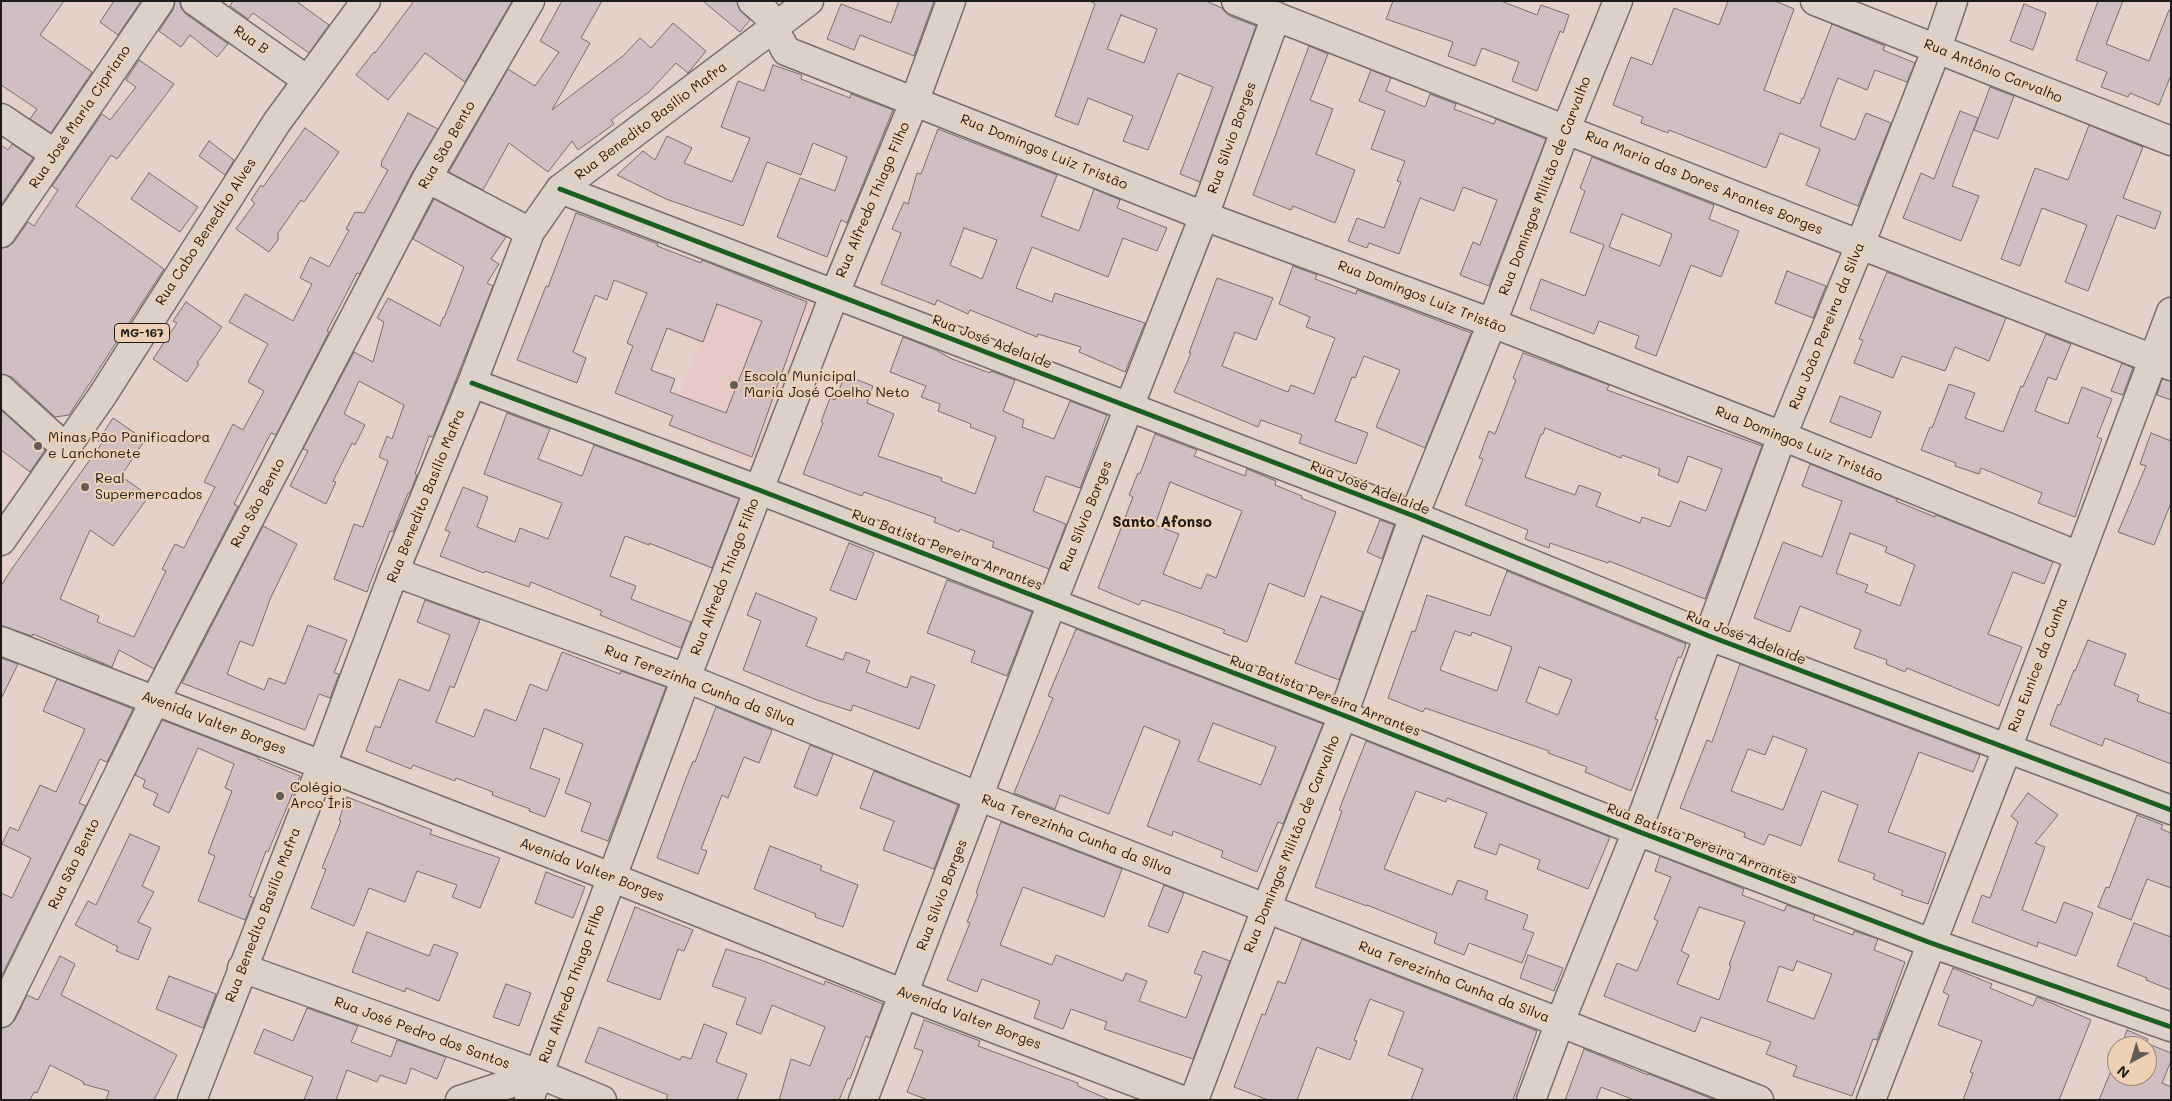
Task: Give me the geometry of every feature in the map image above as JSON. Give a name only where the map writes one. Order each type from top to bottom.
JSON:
[{"type":"street","name":"Rua José Maria Cipriano","points":[[1,233],[160,1]]},
{"type":"street","name":"Rua B","points":[[195,1],[307,80]]},
{"type":"street","name":"Rua Cabo Benedito Alves","points":[[1,541],[66,448],[277,122],[366,1]]},
{"type":"street","name":"Rua São Bento","points":[[1,1013],[155,700],[427,178],[530,1]]},
{"type":"street","name":"Rua Domingos Luiz Tristão","points":[[752,1],[766,13],[786,51],[915,100],[1204,216],[1492,323],[1782,436],[2079,556]]},
{"type":"street","name":"Rua Benedito Basílio Mafra","points":[[192,1100],[322,765],[394,572],[472,383],[530,232],[560,189],[809,1]]},
{"type":"street","name":"Rua Alfredo Thiago Filho","points":[[529,1100],[686,678],[835,293],[915,100],[950,1]]},
{"type":"street","name":"Rua Maria das Dores Arantes Borges","points":[[1236,1],[2162,363]]},
{"type":"street","name":"Rua Domingos Militão de Carvalho","points":[[1194,1100],[1266,909],[1344,715],[1414,516],[1618,1]]},
{"type":"street","name":"Rua Antônio Carvalho","points":[[1815,1],[2171,142]]},
{"type":"street","name":"Rua João Pereira da Silva","points":[[1532,1100],[1560,1022],[1637,831],[1782,436],[1860,245],[1953,1]]},
{"type":"street","name":"Rua Sílvio Borges","points":[[863,1100],[980,797],[1052,603],[1204,216],[1276,16]]},
{"type":"street","points":[[1,118],[55,154]]},
{"type":"street","points":[[427,178],[530,232]]},
{"type":"street","name":"Rua José Adelaide","points":[[560,189],[1414,516],[1709,636],[2006,750],[2171,810]]},
{"type":"street","name":"Rua Eunice da Cunha","points":[[1871,1100],[2079,556],[2162,363],[2171,312]]},
{"type":"street","name":"Rua Batista Pereira Arrantes","points":[[472,383],[759,490],[1344,715],[1637,831],[1931,943],[2171,1027]]},
{"type":"street","points":[[1,389],[66,448]]},
{"type":"street","name":"Rua Terezinha Cunha da Silva","points":[[394,572],[686,678],[980,797],[1759,1100]]},
{"type":"street","name":"Avenida Valter Borges","points":[[1,641],[611,877],[904,994],[1182,1100]]},
{"type":"street","name":"Rua José Pedro dos Santos","points":[[242,968],[539,1074],[602,1100]]},
{"type":"street","points":[[460,1100],[539,1074]]},
{"type":"shaded area","name":"Escola Municipal Maria José Coelho Neto","points":[[699,250],[808,294],[812,306],[757,459],[752,463],[668,426],[699,344],[669,331]]},
{"type":"building","points":[[1,1],[64,1],[40,35],[92,72],[51,133],[30,119],[37,109],[1,85]]},
{"type":"building","points":[[114,1],[141,1],[118,35],[100,22]]},
{"type":"building","points":[[175,1],[180,1],[181,8],[186,14],[228,44],[217,57],[190,35],[181,47],[159,31],[173,10]]},
{"type":"building","points":[[233,1],[296,1],[329,25],[309,53],[253,13],[248,19],[230,6]]},
{"type":"building","points":[[414,1],[512,1],[465,82],[425,53],[388,100],[356,75]]},
{"type":"building","points":[[562,1],[602,1],[581,38],[590,43],[552,110],[623,56],[640,38],[651,48],[673,23],[706,51],[688,73],[676,63],[649,92],[611,120],[614,124],[578,150],[572,141],[548,172],[509,143],[483,190],[449,172],[508,69],[535,86],[559,52],[540,41]]},
{"type":"building","points":[[703,1],[737,1],[742,12],[750,20],[740,32]]},
{"type":"building","points":[[899,1],[934,1],[914,56],[860,35],[854,50],[827,39],[841,4],[891,23]]},
{"type":"building","points":[[1090,1],[1206,1],[1222,8],[1230,16],[1256,26],[1200,182],[1180,174],[1213,87],[1178,73],[1148,150],[1123,141],[1133,116],[1088,98],[1078,125],[1055,116],[1095,4]],"holes":[[[1121,15],[1157,29],[1144,63],[1107,49]]]},
{"type":"building","points":[[1393,1],[1501,1],[1537,15],[1541,5],[1569,15],[1563,33],[1560,31],[1537,91],[1512,81],[1519,62],[1482,48],[1475,66],[1448,56],[1453,42],[1386,19]]},
{"type":"building","points":[[1728,1],[1775,1],[1794,9],[1764,90],[1800,104],[1832,24],[1885,46],[1883,50],[1915,63],[1907,82],[1875,70],[1867,90],[1838,78],[1835,85],[1820,126],[1855,140],[1866,113],[1891,123],[1858,206],[1806,185],[1820,149],[1780,133],[1766,168],[1669,130],[1668,133],[1641,123],[1643,117],[1613,105],[1631,57],[1652,65],[1674,8],[1719,25]]},
{"type":"building","points":[[2098,1],[2123,1],[2106,44],[2149,61],[2169,10],[2171,10],[2171,75],[2159,105],[2130,93],[2128,97],[2101,87],[2107,72],[2076,60]]},
{"type":"building","points":[[2024,4],[2046,13],[2033,50],[2010,41]]},
{"type":"building","points":[[1309,46],[1328,54],[1310,100],[1333,109],[1316,154],[1355,170],[1335,223],[1293,206],[1291,210],[1253,195]]},
{"type":"building","points":[[139,60],[174,84],[117,159],[111,155],[76,206],[164,269],[69,415],[55,417],[12,377],[1,374],[1,248],[8,247],[14,242],[28,222],[34,226],[58,190],[52,186],[102,114],[110,120],[136,87],[126,80]]},
{"type":"building","points":[[773,65],[802,75],[801,79],[850,98],[851,94],[893,110],[847,223],[841,220],[827,257],[777,237],[800,178],[835,191],[847,157],[813,143],[801,175],[767,162],[743,226],[666,199],[617,175],[643,151],[655,160],[667,136],[692,148],[684,163],[732,182],[750,138],[721,127],[738,81],[764,91]]},
{"type":"building","points":[[1371,70],[1391,78],[1386,91],[1425,107],[1430,94],[1456,104],[1454,109],[1494,124],[1496,119],[1546,139],[1489,286],[1460,275],[1473,242],[1480,245],[1497,200],[1463,187],[1454,211],[1420,198],[1399,254],[1369,243],[1367,248],[1348,241],[1357,218],[1384,228],[1401,182],[1397,181],[1405,161],[1371,149],[1385,111],[1359,101]]},
{"type":"building","points":[[1990,87],[2014,96],[1998,139],[1974,130]]},
{"type":"building","points":[[1960,111],[1978,118],[1952,186],[1979,196],[1961,241],[1903,218],[1921,173],[1934,179]]},
{"type":"building","points":[[408,113],[438,129],[413,171],[360,274],[357,273],[276,435],[271,433],[234,504],[238,506],[154,669],[119,650],[112,667],[33,634],[32,636],[1,626],[1,586],[102,443],[98,441],[113,418],[145,440],[121,476],[149,496],[113,546],[90,530],[60,599],[99,616],[97,622],[134,637],[166,571],[162,569],[175,544],[184,548],[215,487],[204,482],[233,424],[243,430],[264,391],[248,382],[268,344],[229,322],[245,294],[293,321],[312,284],[300,278],[310,257],[329,267],[349,230],[346,229],[355,212],[364,213],[388,170],[381,166],[382,161]]},
{"type":"building","points":[[2089,125],[2143,147],[2123,198],[2161,212],[2155,229],[2117,215],[2088,291],[2065,282],[2087,225],[2042,208],[2020,266],[2001,259],[2035,168],[2068,180]]},
{"type":"building","points":[[305,128],[339,152],[304,202],[301,200],[278,233],[278,240],[269,252],[236,229],[255,203],[251,200],[261,185],[263,187]]},
{"type":"building","points":[[938,129],[1057,175],[1041,216],[1079,231],[1094,189],[1120,200],[1117,208],[1167,228],[1157,251],[1123,238],[1108,277],[1032,247],[1016,288],[1052,302],[1055,293],[1145,323],[1125,372],[1079,352],[1081,347],[1038,334],[1037,337],[970,310],[968,314],[937,300],[935,305],[881,284],[901,233],[892,229],[904,202],[908,204],[917,173],[921,174]],"holes":[[[964,228],[997,240],[982,279],[950,265]]]},
{"type":"building","points":[[209,141],[234,160],[225,175],[199,156]]},
{"type":"building","points":[[12,144],[33,158],[1,205],[1,145],[8,150]]},
{"type":"building","points":[[1592,157],[1714,205],[1709,219],[1739,231],[1721,277],[1691,265],[1656,356],[1635,348],[1639,336],[1599,321],[1594,334],[1530,309],[1541,279],[1585,296],[1604,245],[1570,232],[1585,191],[1580,188]],"holes":[[[1622,214],[1672,234],[1660,266],[1609,247]]]},
{"type":"building","points":[[149,173],[198,207],[180,232],[131,199]]},
{"type":"building","points":[[434,199],[506,237],[491,259],[499,264],[487,283],[493,286],[433,437],[429,436],[410,493],[408,493],[393,532],[390,531],[367,592],[334,579],[354,524],[363,527],[388,461],[379,457],[387,436],[392,439],[404,405],[359,381],[344,414],[365,425],[355,445],[352,443],[333,481],[336,482],[326,504],[290,486],[308,451],[303,449],[354,352],[373,362],[384,322],[377,318],[388,298],[440,326],[464,267],[413,239]]},
{"type":"building","points":[[576,213],[658,244],[657,246],[701,263],[702,260],[807,302],[752,457],[669,425],[673,416],[615,393],[633,346],[627,343],[647,293],[614,280],[607,300],[595,295],[573,352],[586,358],[577,383],[517,360],[546,286],[548,287]],"holes":[[[717,304],[762,321],[726,413],[670,392],[675,379],[651,370],[667,328],[703,342]]]},
{"type":"building","points":[[1293,266],[1317,275],[1315,279],[1356,294],[1357,290],[1471,333],[1425,448],[1376,427],[1400,370],[1364,356],[1355,378],[1352,377],[1335,421],[1368,433],[1356,464],[1299,443],[1302,435],[1261,420],[1258,427],[1174,392],[1191,353],[1189,353],[1217,278],[1273,298],[1256,340],[1235,332],[1222,366],[1288,392],[1291,385],[1314,394],[1335,338],[1306,327],[1310,317],[1279,304]]},
{"type":"building","points":[[1787,271],[1826,286],[1813,318],[1775,303]]},
{"type":"building","points":[[1887,272],[2006,318],[1989,361],[1955,347],[1945,371],[1902,356],[1893,378],[1854,363],[1863,340],[1859,339]]},
{"type":"building","points":[[186,302],[222,327],[197,363],[199,364],[187,382],[153,359],[177,323],[173,321]]},
{"type":"building","points":[[2046,334],[2071,344],[2056,380],[2048,377],[2035,411],[2068,424],[2082,387],[2112,399],[2097,437],[2102,439],[2075,517],[2038,503],[2042,493],[1981,468],[1979,474],[1955,466],[1956,463],[1921,450],[1930,427],[1932,428],[1949,384],[1975,393],[1965,418],[2003,432],[2021,386],[2023,387]]},
{"type":"building","points":[[903,337],[936,350],[952,359],[1015,380],[1003,411],[1024,420],[1022,427],[1054,439],[1070,401],[1107,415],[1080,488],[1046,476],[1033,511],[1066,524],[1049,569],[992,547],[994,542],[960,529],[959,532],[934,522],[936,518],[864,492],[862,496],[803,474],[823,423],[821,422],[830,398],[835,400],[845,375],[873,386],[867,403],[894,414],[878,456],[942,478],[941,481],[975,494],[996,437],[970,427],[971,424],[938,411],[940,404],[921,397],[926,386],[890,372]]},
{"type":"building","points":[[1523,353],[1609,385],[1607,390],[1762,446],[1705,599],[1609,561],[1608,563],[1550,543],[1549,548],[1525,539],[1528,530],[1465,505],[1483,459],[1479,458],[1489,431],[1495,434],[1516,380],[1513,378]],"holes":[[[1545,428],[1621,458],[1622,455],[1660,469],[1658,475],[1678,483],[1688,456],[1722,469],[1706,511],[1680,501],[1670,527],[1642,517],[1640,523],[1596,506],[1601,493],[1579,485],[1575,495],[1525,477]]]},
{"type":"building","points":[[2122,363],[2133,368],[2123,395],[2111,391]]},
{"type":"building","points":[[2162,379],[2171,381],[2171,400],[2157,395]]},
{"type":"building","points":[[1840,396],[1881,412],[1871,438],[1830,422]]},
{"type":"building","points":[[1,410],[45,450],[30,472],[1,450]]},
{"type":"building","points":[[507,413],[550,429],[538,459],[582,476],[594,445],[739,499],[712,568],[649,543],[649,545],[625,536],[610,576],[636,586],[631,599],[691,622],[681,648],[600,615],[602,611],[531,582],[529,587],[485,571],[484,573],[440,556],[450,532],[445,530],[463,487],[488,497],[477,527],[515,542],[520,528],[548,539],[562,503],[484,474]]},
{"type":"building","points":[[2151,433],[2171,441],[2171,503],[2154,545],[2118,532],[2146,466],[2140,464]]},
{"type":"building","points":[[1155,434],[1197,450],[1194,456],[1245,476],[1247,469],[1276,481],[1275,485],[1302,496],[1301,498],[1336,512],[1304,597],[1269,583],[1247,642],[1223,633],[1225,630],[1177,612],[1142,600],[1139,605],[1098,588],[1133,497],[1129,495],[1138,473],[1140,474]],"holes":[[[1170,482],[1242,511],[1216,578],[1207,574],[1201,589],[1163,574],[1179,534],[1155,525]]]},
{"type":"building","points":[[1810,464],[1897,499],[1896,501],[1935,517],[1936,515],[2053,562],[2044,584],[2013,572],[1988,634],[2022,647],[1999,706],[1907,668],[1905,672],[1886,664],[1887,660],[1854,648],[1861,630],[1800,606],[1790,632],[1754,618],[1783,542],[1822,557],[1842,501],[1802,486]],"holes":[[[1850,533],[1887,547],[1885,552],[1915,565],[1900,606],[1865,592],[1868,585],[1836,573]]]},
{"type":"building","points":[[1380,520],[1394,525],[1382,559],[1367,552]]},
{"type":"building","points":[[263,526],[297,544],[271,597],[253,646],[240,641],[227,674],[264,690],[269,678],[285,684],[308,625],[347,640],[334,673],[339,674],[330,698],[319,694],[305,730],[182,683]]},
{"type":"building","points":[[849,543],[874,553],[856,600],[830,590]]},
{"type":"building","points":[[1507,571],[1686,644],[1681,658],[1678,657],[1655,719],[1658,720],[1631,791],[1585,772],[1587,767],[1548,753],[1549,751],[1425,708],[1423,712],[1388,698],[1412,631],[1415,632],[1427,595],[1490,616]],"holes":[[[1455,631],[1471,636],[1472,632],[1512,647],[1497,691],[1440,670]],[[1539,667],[1572,680],[1558,715],[1526,702]]]},
{"type":"building","points":[[947,580],[1032,612],[1007,676],[971,662],[975,651],[927,633]]},
{"type":"building","points":[[756,593],[817,618],[806,646],[843,660],[846,652],[870,661],[866,672],[907,688],[911,676],[935,685],[919,729],[853,705],[851,711],[817,700],[743,670],[761,621],[747,615]]},
{"type":"building","points":[[1321,596],[1363,612],[1339,680],[1295,663]]},
{"type":"building","points":[[425,600],[480,620],[454,688],[450,686],[436,722],[474,737],[485,709],[516,721],[530,684],[547,691],[562,652],[620,674],[621,671],[666,687],[608,841],[581,831],[591,803],[565,793],[583,744],[544,728],[530,768],[560,779],[545,817],[529,811],[530,809],[492,795],[493,792],[456,778],[455,781],[413,765],[411,769],[366,751],[375,726],[380,728],[399,679],[429,691],[450,635],[417,622]]},
{"type":"building","points":[[1076,629],[1323,724],[1283,824],[1278,822],[1257,872],[1221,857],[1223,851],[1173,831],[1172,836],[1147,826],[1180,741],[1144,726],[1109,814],[1060,795],[1055,809],[1014,793],[1053,698],[1048,696]],"holes":[[[1213,723],[1276,747],[1261,785],[1198,761]]]},
{"type":"building","points":[[2088,640],[2126,654],[2114,685],[2139,695],[2137,701],[2171,714],[2171,764],[2105,738],[2102,746],[2050,725]]},
{"type":"building","points":[[1,658],[18,664],[1,699]]},
{"type":"building","points":[[1740,664],[1980,755],[1973,772],[1919,752],[1888,832],[1946,853],[1928,904],[1901,895],[1903,891],[1873,879],[1875,874],[1838,861],[1858,805],[1822,791],[1801,846],[1769,834],[1764,845],[1744,837],[1745,833],[1680,808],[1707,740],[1712,742]],"holes":[[[1773,736],[1807,749],[1783,810],[1731,791],[1748,749],[1765,755]]]},
{"type":"building","points":[[57,679],[133,709],[107,762],[100,759],[79,803],[86,806],[1,977],[1,893],[12,898],[31,858],[2,844],[10,827],[18,831],[40,785],[56,792],[85,729],[43,711]]},
{"type":"building","points":[[716,707],[772,730],[759,763],[744,757],[728,798],[722,795],[701,849],[707,851],[698,874],[657,858],[685,781],[693,761],[695,762]]},
{"type":"building","points":[[162,720],[258,757],[258,759],[300,776],[268,852],[266,851],[249,896],[254,898],[245,920],[198,901],[215,856],[208,853],[232,791],[225,788],[234,764],[198,748],[169,813],[153,805],[158,794],[143,787],[145,780],[135,775]]},
{"type":"building","points":[[1366,741],[1610,837],[1588,889],[1537,869],[1540,860],[1500,844],[1496,855],[1474,847],[1487,813],[1447,798],[1446,802],[1416,791],[1384,869],[1452,895],[1458,880],[1488,891],[1485,899],[1528,915],[1523,929],[1534,933],[1522,963],[1469,943],[1464,955],[1434,943],[1437,933],[1367,905],[1315,887],[1342,811],[1339,810]]},
{"type":"building","points":[[810,745],[833,754],[817,796],[794,787]]},
{"type":"building","points":[[874,771],[958,805],[934,869],[883,850],[894,821],[860,808]]},
{"type":"building","points":[[2028,793],[2058,815],[2035,843],[2045,847],[2022,910],[2056,923],[2064,902],[2093,913],[2076,956],[2038,942],[2037,947],[1972,922],[1982,895],[1990,898],[2018,822],[2011,816]]},
{"type":"building","points":[[347,797],[432,830],[430,834],[500,858],[480,908],[452,897],[457,885],[417,871],[405,902],[369,888],[354,926],[311,908],[326,869],[322,868],[341,821],[339,820]]},
{"type":"building","points":[[2137,815],[2163,825],[2161,829],[2171,833],[2171,888],[2147,879],[2131,920],[2098,907],[2106,887],[2109,888]]},
{"type":"building","points":[[1001,822],[1122,869],[1104,917],[1023,887],[1000,945],[1052,965],[1056,955],[1123,981],[1126,973],[1147,981],[1139,1001],[1186,1018],[1202,976],[1194,973],[1203,951],[1230,961],[1193,1059],[1104,1029],[1107,1022],[1071,1009],[1063,1029],[1034,1018],[1040,1001],[982,979],[977,992],[947,980],[970,923],[967,922]]},
{"type":"building","points":[[130,834],[160,847],[142,886],[154,892],[138,922],[151,928],[138,960],[116,951],[118,947],[75,925],[88,901],[96,905]]},
{"type":"building","points":[[770,846],[822,866],[820,870],[858,885],[843,927],[815,917],[816,914],[754,889]]},
{"type":"building","points":[[1660,856],[1744,889],[1742,895],[1784,911],[1787,905],[1815,915],[1813,920],[1853,935],[1854,931],[1878,939],[1874,950],[1905,962],[1877,1040],[1873,1039],[1852,1096],[1793,1076],[1797,1066],[1766,1054],[1771,1042],[1701,1017],[1695,1032],[1604,996],[1617,963],[1637,971],[1658,921],[1654,919],[1671,877],[1655,871]],"holes":[[[1699,907],[1745,922],[1729,965],[1731,966],[1719,1000],[1677,984],[1689,955],[1681,951]],[[1797,961],[1832,974],[1814,1019],[1767,1001],[1779,966],[1793,971]]]},
{"type":"building","points":[[546,872],[585,887],[573,918],[535,903]]},
{"type":"building","points":[[1164,885],[1184,893],[1168,933],[1148,926]]},
{"type":"building","points":[[635,907],[693,930],[684,951],[678,949],[660,1000],[607,981]]},
{"type":"building","points":[[2134,923],[2171,937],[2171,990],[2117,966]]},
{"type":"building","points":[[367,932],[429,956],[434,944],[458,953],[439,1001],[406,988],[405,992],[352,972]]},
{"type":"building","points":[[1302,939],[1537,1031],[1513,1100],[1411,1100],[1423,1069],[1388,1055],[1404,1012],[1370,999],[1354,1040],[1357,1041],[1350,1060],[1317,1047],[1297,1100],[1268,1100],[1234,1087],[1262,1014],[1265,1015],[1278,981],[1285,984]]},
{"type":"building","points":[[726,949],[761,960],[824,985],[825,981],[883,1004],[870,1038],[866,1036],[850,1079],[848,1078],[839,1100],[779,1100],[791,1059],[810,1066],[825,1027],[772,1005],[761,1034],[736,1024],[746,998],[712,986]]},
{"type":"building","points":[[1528,955],[1563,968],[1554,991],[1520,978]]},
{"type":"building","points":[[60,956],[75,964],[61,995],[177,1055],[154,1100],[106,1100],[109,1091],[83,1084],[84,1082],[50,1065],[37,1093],[34,1092],[30,1100],[1,1100],[1,1028],[9,1026],[15,1020],[27,995],[38,1000]]},
{"type":"building","points":[[1953,968],[1992,984],[1990,988],[2033,1006],[2037,997],[2091,1020],[2059,1100],[1963,1100],[1973,1073],[1970,1072],[1982,1041],[1938,1025],[1949,995],[1943,992]]},
{"type":"building","points":[[169,976],[216,994],[203,1028],[156,1009]]},
{"type":"building","points":[[506,984],[531,993],[519,1026],[493,1017]]},
{"type":"building","points":[[307,1008],[358,1026],[351,1042],[391,1057],[397,1040],[446,1057],[437,1079],[411,1068],[406,1084],[380,1075],[377,1082],[347,1070],[336,1100],[304,1100],[313,1077],[254,1053],[264,1029],[293,1041]]},
{"type":"building","points":[[924,1020],[980,1041],[978,1046],[1078,1083],[1078,1086],[1110,1100],[928,1100],[907,1092],[923,1051],[914,1048]]},
{"type":"building","points":[[704,1024],[727,1033],[716,1062],[747,1074],[737,1100],[666,1100],[668,1095],[585,1062],[599,1027],[680,1060],[682,1056],[691,1059]]},
{"type":"building","points":[[2127,1030],[2141,1036],[2125,1036]]},
{"type":"building","points":[[2157,1047],[2171,1053],[2171,1061],[2162,1083],[2171,1087],[2171,1100],[2099,1100],[2107,1080],[2107,1086],[2157,1086]]},
{"type":"building","points":[[1584,1049],[1715,1100],[1634,1100],[1601,1087],[1596,1100],[1565,1100]]},
{"type":"cycle path","points":[[560,189],[1414,516],[1709,636],[2171,810]]},
{"type":"cycle path","points":[[472,383],[759,490],[1343,715],[1637,831],[1931,943],[2171,1027]]},
{"type":"place","name":"Escola Municipal Maria José Coelho Neto","points":[[734,385]]},
{"type":"place","name":"Minas Pão Panificadora e Lanchonete","points":[[38,446]]},
{"type":"place","name":"Real Supermercados","points":[[85,487]]},
{"type":"place","name":"Colégio Arco Íris","points":[[280,796]]},
{"type":"district","name":"Santo Afonso","points":[[1162,522]]}]
